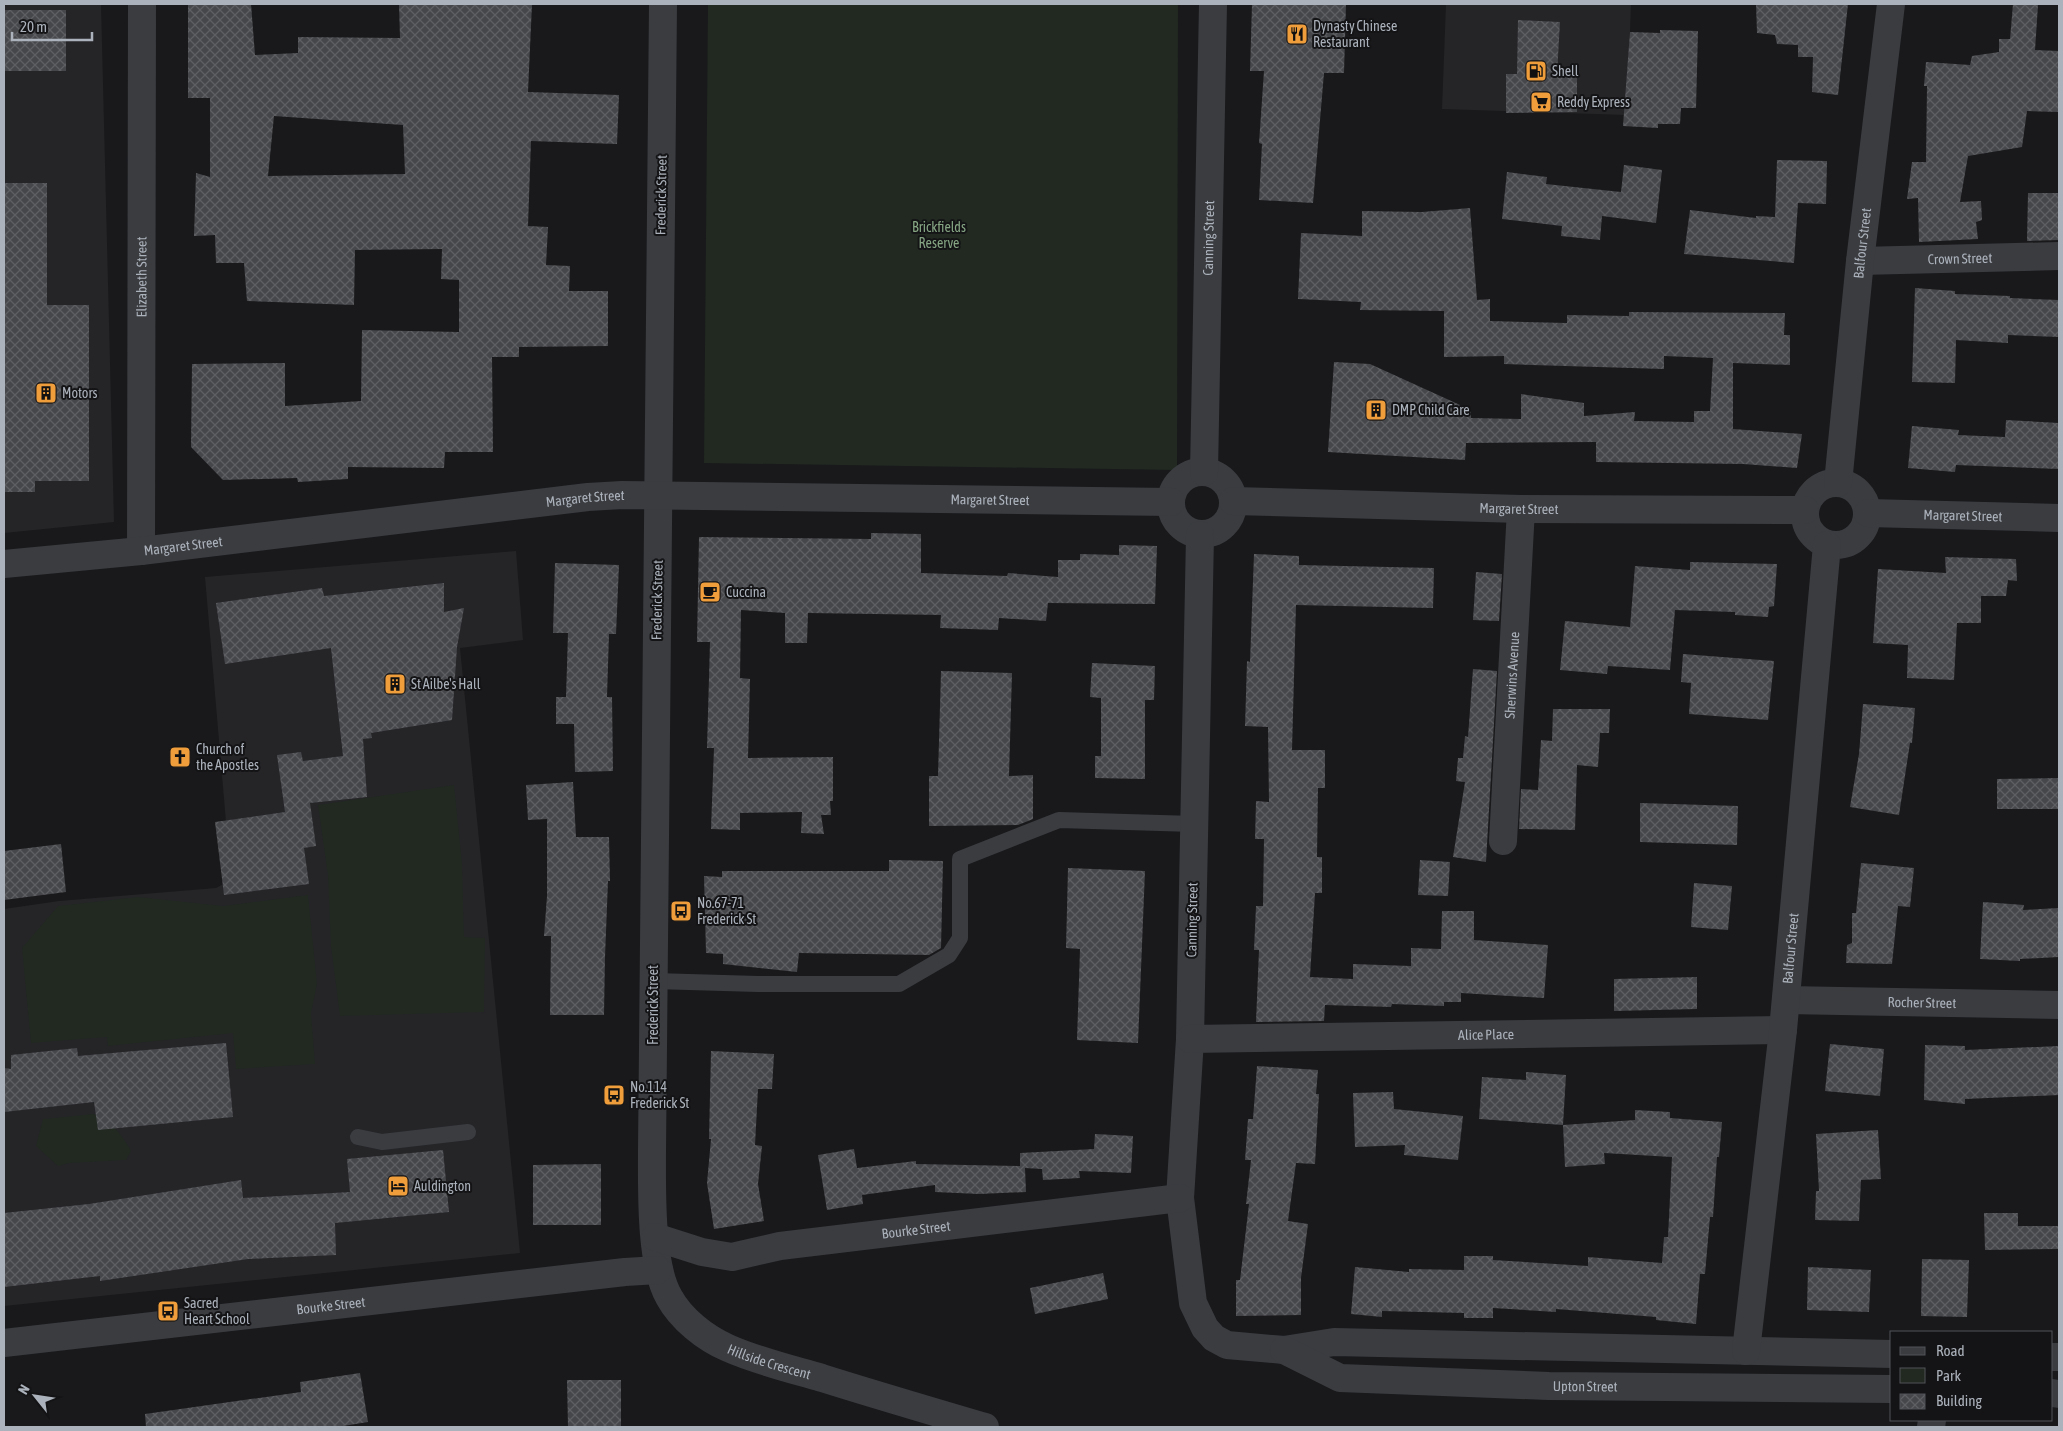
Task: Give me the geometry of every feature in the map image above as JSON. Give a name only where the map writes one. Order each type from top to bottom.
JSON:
[{"type":"street","name":"Elizabeth Street","points":[[141,551],[142,4]]},
{"type":"street","name":"Frederick Street","points":[[652,1195],[663,4]]},
{"type":"street","name":"Canning Street","points":[[1204,472],[1214,4]]},
{"type":"street","name":"Balfour Street","points":[[1838,483],[1860,261],[1891,4]]},
{"type":"street","name":"Crown Street","points":[[1860,261],[2059,256]]},
{"type":"street","points":[[1204,472],[1221,478],[1232,493],[1234,501],[1230,517],[1220,529],[1211,534],[1200,535],[1182,528],[1172,512],[1171,502],[1178,484],[1185,477],[1194,473],[1204,472]]},
{"type":"street","points":[[1838,483],[1847,484],[1862,495],[1868,513],[1864,527],[1856,539],[1837,546],[1827,545],[1812,535],[1807,528],[1805,510],[1812,493],[1828,484],[1838,483]]},
{"type":"street","name":"Margaret Street","points":[[4,564],[141,551],[588,496],[658,494],[1171,502]]},
{"type":"street","name":"Margaret Street","points":[[1234,501],[1521,508],[1805,510]]},
{"type":"street","name":"Sherwins Avenue","points":[[1503,840],[1521,508]]},
{"type":"street","name":"Margaret Street","points":[[1868,513],[2059,518]]},
{"type":"street","name":"Canning Street","points":[[1193,1303],[1180,1198],[1190,1039],[1200,535]]},
{"type":"street","name":"Balfour Street","points":[[1746,1351],[1783,1030],[1827,545]]},
{"type":"street","name":"Rocher Street","points":[[1786,1000],[2059,1005]]},
{"type":"street","name":"Alice Place","points":[[1190,1039],[1783,1030]]},
{"type":"street","name":"Hillside Crescent","points":[[652,1195],[658,1270],[668,1296],[684,1318],[703,1333],[727,1348],[985,1427]]},
{"type":"street","name":"Bourke Street","points":[[655,1237],[702,1252],[732,1257],[780,1246],[1180,1198]]},
{"type":"street","name":"Bourke Street","points":[[4,1343],[625,1272],[658,1270]]},
{"type":"street","name":"Upton Street","points":[[1193,1303],[1205,1328],[1214,1338],[1227,1345],[1284,1350],[1334,1342],[1890,1354]]},
{"type":"street","name":"Upton Street","points":[[1284,1350],[1340,1378],[1549,1386],[1890,1389]]},
{"type":"lane","points":[[654,981],[758,984],[898,984],[926,970],[949,954],[960,938],[960,859],[1058,820],[1194,824]]},
{"type":"lane","points":[[358,1137],[382,1142],[468,1132]]},
{"type":"shaded area","name":"Motors","points":[[4,4],[101,4],[114,522],[4,533]]},
{"type":"shaded area","name":"Shell","points":[[1446,4],[1631,4],[1627,115],[1442,109]]},
{"type":"shaded area","points":[[516,551],[523,640],[460,648],[520,1253],[4,1306],[4,909],[59,901],[216,888],[231,880],[205,577]]},
{"type":"green space","name":"Brickfields Reserve","points":[[708,4],[1178,4],[1177,470],[704,463]]},
{"type":"green space","points":[[454,785],[462,864],[464,937],[485,938],[484,1012],[340,1016],[331,947],[328,876],[318,805]]},
{"type":"green space","points":[[308,895],[317,984],[311,1013],[315,1064],[236,1069],[233,1033],[108,1046],[107,1037],[31,1043],[22,948],[58,906],[138,897],[223,906]]},
{"type":"green space","points":[[93,1114],[110,1123],[124,1140],[131,1151],[126,1160],[69,1163],[58,1166],[36,1146],[43,1119]]},
{"type":"building","points":[[188,4],[251,4],[255,55],[298,53],[298,37],[400,38],[399,4],[532,4],[528,92],[619,95],[617,144],[531,141],[528,226],[548,227],[546,265],[570,266],[569,291],[608,291],[608,346],[519,347],[519,357],[492,357],[493,452],[445,452],[444,468],[348,467],[348,479],[298,482],[297,478],[223,480],[191,447],[192,364],[285,363],[285,406],[361,401],[362,330],[459,332],[459,280],[441,279],[442,249],[355,250],[354,305],[247,301],[244,263],[216,263],[215,235],[194,236],[196,173],[210,177],[210,98],[188,98]],"holes":[[[274,116],[403,125],[405,174],[268,176]]]},
{"type":"building","points":[[1252,4],[1346,4],[1344,73],[1324,73],[1313,203],[1259,200],[1262,144],[1259,143],[1264,71],[1250,71]]},
{"type":"building","points":[[1756,4],[1848,4],[1838,95],[1812,92],[1813,57],[1798,57],[1798,45],[1777,44],[1775,35],[1757,33]]},
{"type":"building","points":[[2013,4],[2038,5],[2035,50],[2059,51],[2059,112],[2027,111],[2022,147],[1968,156],[1960,202],[1981,201],[1982,220],[1976,222],[1978,239],[1919,242],[1918,198],[1907,199],[1912,162],[1926,162],[1927,86],[1924,86],[1926,62],[1970,65],[1972,56],[1999,52],[1999,39],[2010,39]]},
{"type":"building","points":[[4,10],[66,10],[66,71],[4,71]]},
{"type":"building","points":[[1518,20],[1560,22],[1557,74],[1577,73],[1577,112],[1506,113],[1506,74],[1517,74]]},
{"type":"building","points":[[1660,30],[1698,31],[1696,108],[1681,108],[1680,124],[1658,124],[1658,128],[1623,126],[1630,32],[1660,33]]},
{"type":"building","points":[[1777,160],[1827,161],[1826,204],[1798,203],[1794,263],[1684,254],[1690,210],[1756,218],[1756,216],[1775,217]]},
{"type":"building","points":[[1624,165],[1662,170],[1656,223],[1602,216],[1600,240],[1561,236],[1562,226],[1502,219],[1507,172],[1547,177],[1546,184],[1621,192]]},
{"type":"building","name":"Motors","points":[[4,183],[47,183],[47,305],[89,305],[89,481],[35,481],[35,492],[4,492]]},
{"type":"building","points":[[2028,193],[2059,193],[2059,240],[2027,241]]},
{"type":"building","points":[[1470,208],[1477,300],[1490,299],[1490,321],[1567,323],[1567,315],[1629,316],[1629,312],[1785,313],[1784,335],[1790,335],[1790,365],[1733,363],[1733,429],[1802,434],[1797,468],[1743,464],[1596,462],[1596,442],[1466,443],[1465,460],[1328,452],[1334,362],[1370,364],[1471,410],[1471,418],[1521,419],[1521,394],[1584,403],[1584,416],[1635,412],[1634,421],[1694,422],[1694,411],[1710,411],[1713,358],[1664,356],[1664,369],[1504,364],[1504,356],[1444,357],[1444,311],[1360,310],[1361,302],[1298,299],[1301,233],[1362,236],[1362,211],[1422,212]]},
{"type":"building","points":[[1915,288],[1955,291],[1955,294],[2059,300],[2059,337],[2008,335],[2008,343],[1956,340],[1955,383],[1912,382]]},
{"type":"building","points":[[2006,420],[2059,423],[2059,469],[1956,465],[1955,472],[1908,468],[1912,426],[1959,430],[1958,435],[2005,437]]},
{"type":"building","points":[[871,533],[921,534],[921,573],[1007,576],[1008,573],[1058,577],[1058,560],[1080,560],[1080,554],[1119,555],[1119,545],[1157,546],[1155,604],[1048,603],[1046,621],[999,618],[998,630],[940,628],[941,615],[808,613],[807,643],[785,643],[785,613],[741,610],[740,678],[750,679],[748,758],[833,757],[833,801],[830,801],[831,815],[821,815],[824,834],[801,833],[802,812],[740,813],[740,830],[711,829],[714,748],[707,748],[710,642],[697,642],[699,537],[871,539]]},
{"type":"building","points":[[1254,554],[1299,556],[1299,565],[1434,568],[1433,608],[1296,605],[1292,750],[1325,750],[1325,788],[1318,788],[1317,857],[1322,857],[1322,893],[1315,893],[1310,977],[1353,979],[1353,964],[1411,966],[1411,948],[1441,949],[1442,911],[1474,911],[1474,940],[1548,945],[1544,998],[1461,993],[1461,1002],[1444,1002],[1444,1006],[1392,1004],[1391,1007],[1325,1005],[1324,1021],[1256,1022],[1259,950],[1254,950],[1256,906],[1263,906],[1264,839],[1255,839],[1256,801],[1269,802],[1268,727],[1245,726],[1247,661],[1250,662]]},
{"type":"building","points":[[1945,557],[2016,559],[2017,581],[2008,580],[2006,596],[1981,596],[1981,623],[1957,623],[1954,680],[1907,678],[1908,645],[1873,643],[1878,569],[1946,573]]},
{"type":"building","points":[[1690,562],[1777,564],[1774,606],[1769,607],[1768,617],[1735,615],[1735,612],[1675,610],[1670,670],[1608,666],[1607,674],[1560,670],[1565,621],[1630,627],[1635,566],[1690,570]]},
{"type":"building","points":[[555,563],[619,565],[616,634],[609,634],[607,697],[612,697],[613,771],[575,772],[574,724],[556,724],[556,697],[566,697],[568,633],[553,633]]},
{"type":"building","points":[[1476,572],[1502,574],[1499,621],[1473,620]]},
{"type":"building","points":[[444,583],[444,612],[464,608],[457,647],[452,720],[371,733],[372,738],[363,739],[367,797],[310,803],[316,846],[304,848],[309,884],[224,895],[215,822],[285,812],[277,755],[301,752],[303,761],[343,756],[331,648],[225,664],[216,603],[322,588],[324,596]]},
{"type":"building","points":[[1683,654],[1774,661],[1768,720],[1689,714],[1691,683],[1681,682]]},
{"type":"building","points":[[1092,663],[1155,666],[1154,700],[1145,700],[1145,779],[1095,778],[1095,756],[1101,756],[1101,698],[1090,697]]},
{"type":"building","points":[[1473,669],[1497,671],[1486,862],[1453,857],[1465,782],[1456,781],[1458,758],[1463,758],[1465,736],[1468,737]]},
{"type":"building","points":[[941,671],[1012,673],[1009,776],[1033,775],[1033,819],[1018,825],[929,826],[929,776],[938,776]]},
{"type":"building","points":[[1863,704],[1915,708],[1912,743],[1910,743],[1899,815],[1850,807],[1859,754]]},
{"type":"building","points":[[1553,709],[1610,709],[1609,733],[1600,733],[1598,767],[1577,765],[1575,830],[1519,829],[1521,789],[1538,790],[1541,740],[1552,741]]},
{"type":"building","points":[[2059,778],[2059,809],[1997,809],[1997,779]]},
{"type":"building","points":[[573,782],[576,837],[609,837],[610,881],[608,881],[604,1015],[550,1015],[551,936],[544,936],[547,896],[547,819],[528,820],[526,785]]},
{"type":"building","points":[[1640,803],[1738,806],[1737,845],[1640,842]]},
{"type":"building","points":[[61,844],[66,892],[4,900],[4,851]]},
{"type":"building","points":[[889,860],[943,861],[941,948],[929,955],[799,953],[797,972],[723,964],[723,954],[706,953],[704,876],[722,877],[722,871],[889,871]]},
{"type":"building","points":[[1420,860],[1450,862],[1448,896],[1418,895]]},
{"type":"building","points":[[1861,863],[1914,868],[1910,907],[1898,906],[1892,964],[1846,963],[1847,945],[1852,943],[1852,913],[1856,913]]},
{"type":"building","points":[[1068,868],[1145,871],[1138,1043],[1077,1040],[1080,949],[1066,948]]},
{"type":"building","points":[[1694,883],[1732,886],[1728,930],[1691,927]]},
{"type":"building","points":[[1983,902],[2024,905],[2023,910],[2059,908],[2059,957],[2020,959],[2020,961],[1980,959]]},
{"type":"building","points":[[1697,977],[1697,1009],[1614,1011],[1614,979]]},
{"type":"building","points":[[226,1043],[233,1117],[98,1130],[94,1102],[4,1112],[4,1068],[11,1069],[11,1055],[77,1048],[78,1056]]},
{"type":"building","points":[[1830,1044],[1884,1049],[1880,1096],[1825,1091]]},
{"type":"building","points":[[1925,1045],[1965,1046],[1965,1050],[2059,1046],[2059,1095],[1965,1099],[1965,1104],[1924,1100]]},
{"type":"building","points":[[711,1051],[774,1054],[772,1089],[758,1089],[755,1145],[762,1146],[758,1184],[764,1221],[714,1229],[707,1183],[711,1139],[709,1139]]},
{"type":"building","points":[[1257,1066],[1318,1070],[1316,1094],[1319,1094],[1315,1164],[1296,1163],[1288,1221],[1308,1224],[1301,1278],[1301,1315],[1236,1316],[1236,1280],[1240,1280],[1249,1204],[1246,1204],[1251,1160],[1245,1160],[1248,1119],[1253,1119]]},
{"type":"building","points":[[1526,1072],[1566,1075],[1563,1125],[1479,1119],[1482,1077],[1526,1080]]},
{"type":"building","points":[[1393,1092],[1394,1109],[1463,1116],[1458,1160],[1404,1155],[1405,1145],[1355,1147],[1353,1093]]},
{"type":"building","points":[[1635,1110],[1670,1112],[1670,1118],[1722,1122],[1719,1157],[1717,1157],[1713,1217],[1710,1217],[1705,1274],[1700,1274],[1696,1324],[1656,1320],[1656,1317],[1556,1309],[1556,1312],[1493,1308],[1493,1318],[1464,1318],[1464,1313],[1382,1311],[1382,1317],[1351,1314],[1355,1267],[1409,1272],[1409,1269],[1464,1270],[1464,1256],[1493,1256],[1493,1260],[1588,1266],[1588,1257],[1662,1263],[1664,1237],[1668,1237],[1672,1157],[1604,1153],[1605,1164],[1565,1167],[1563,1125],[1635,1120]]},
{"type":"building","points":[[1878,1130],[1881,1179],[1861,1180],[1859,1221],[1815,1220],[1816,1191],[1819,1191],[1816,1134]]},
{"type":"building","points":[[1095,1134],[1133,1136],[1131,1173],[1079,1171],[1080,1178],[1043,1180],[1042,1169],[1025,1168],[1026,1192],[979,1194],[935,1192],[935,1185],[862,1195],[863,1204],[827,1210],[818,1155],[854,1149],[857,1168],[916,1161],[916,1164],[1020,1166],[1020,1153],[1094,1149]]},
{"type":"building","points":[[443,1150],[449,1212],[335,1223],[336,1255],[248,1259],[100,1281],[100,1276],[4,1287],[4,1213],[89,1204],[241,1180],[243,1198],[350,1192],[347,1159]]},
{"type":"building","points":[[601,1164],[601,1225],[533,1225],[533,1165]]},
{"type":"building","points":[[1984,1213],[2018,1213],[2018,1226],[2059,1226],[2059,1249],[1985,1250]]},
{"type":"building","points":[[1922,1259],[1969,1260],[1967,1317],[1921,1316]]},
{"type":"building","points":[[1808,1267],[1871,1270],[1869,1312],[1807,1310]]},
{"type":"building","points":[[1103,1273],[1108,1299],[1035,1314],[1030,1288]]},
{"type":"building","points":[[360,1373],[368,1422],[337,1427],[146,1427],[145,1414],[301,1392],[300,1382]]},
{"type":"building","points":[[567,1380],[621,1380],[621,1427],[568,1427]]},
{"type":"place","name":"Dynasty Chinese Restaurant","points":[[1297,34]]},
{"type":"place","name":"Shell","points":[[1536,71]]},
{"type":"place","name":"Reddy Express","points":[[1541,102]]},
{"type":"place","name":"Motors","points":[[46,393]]},
{"type":"place","name":"DMP Child Care","points":[[1376,410]]},
{"type":"place","name":"Cuccina","points":[[710,592]]},
{"type":"place","name":"St Ailbe's Hall","points":[[395,684]]},
{"type":"place","name":"Church of the Apostles","points":[[180,757]]},
{"type":"place","name":"No.67-71 Frederick St","points":[[681,911]]},
{"type":"place","name":"No.114 Frederick St","points":[[614,1095]]},
{"type":"place","name":"Auldington","points":[[398,1186]]},
{"type":"place","name":"Sacred Heart School","points":[[168,1311]]}]
